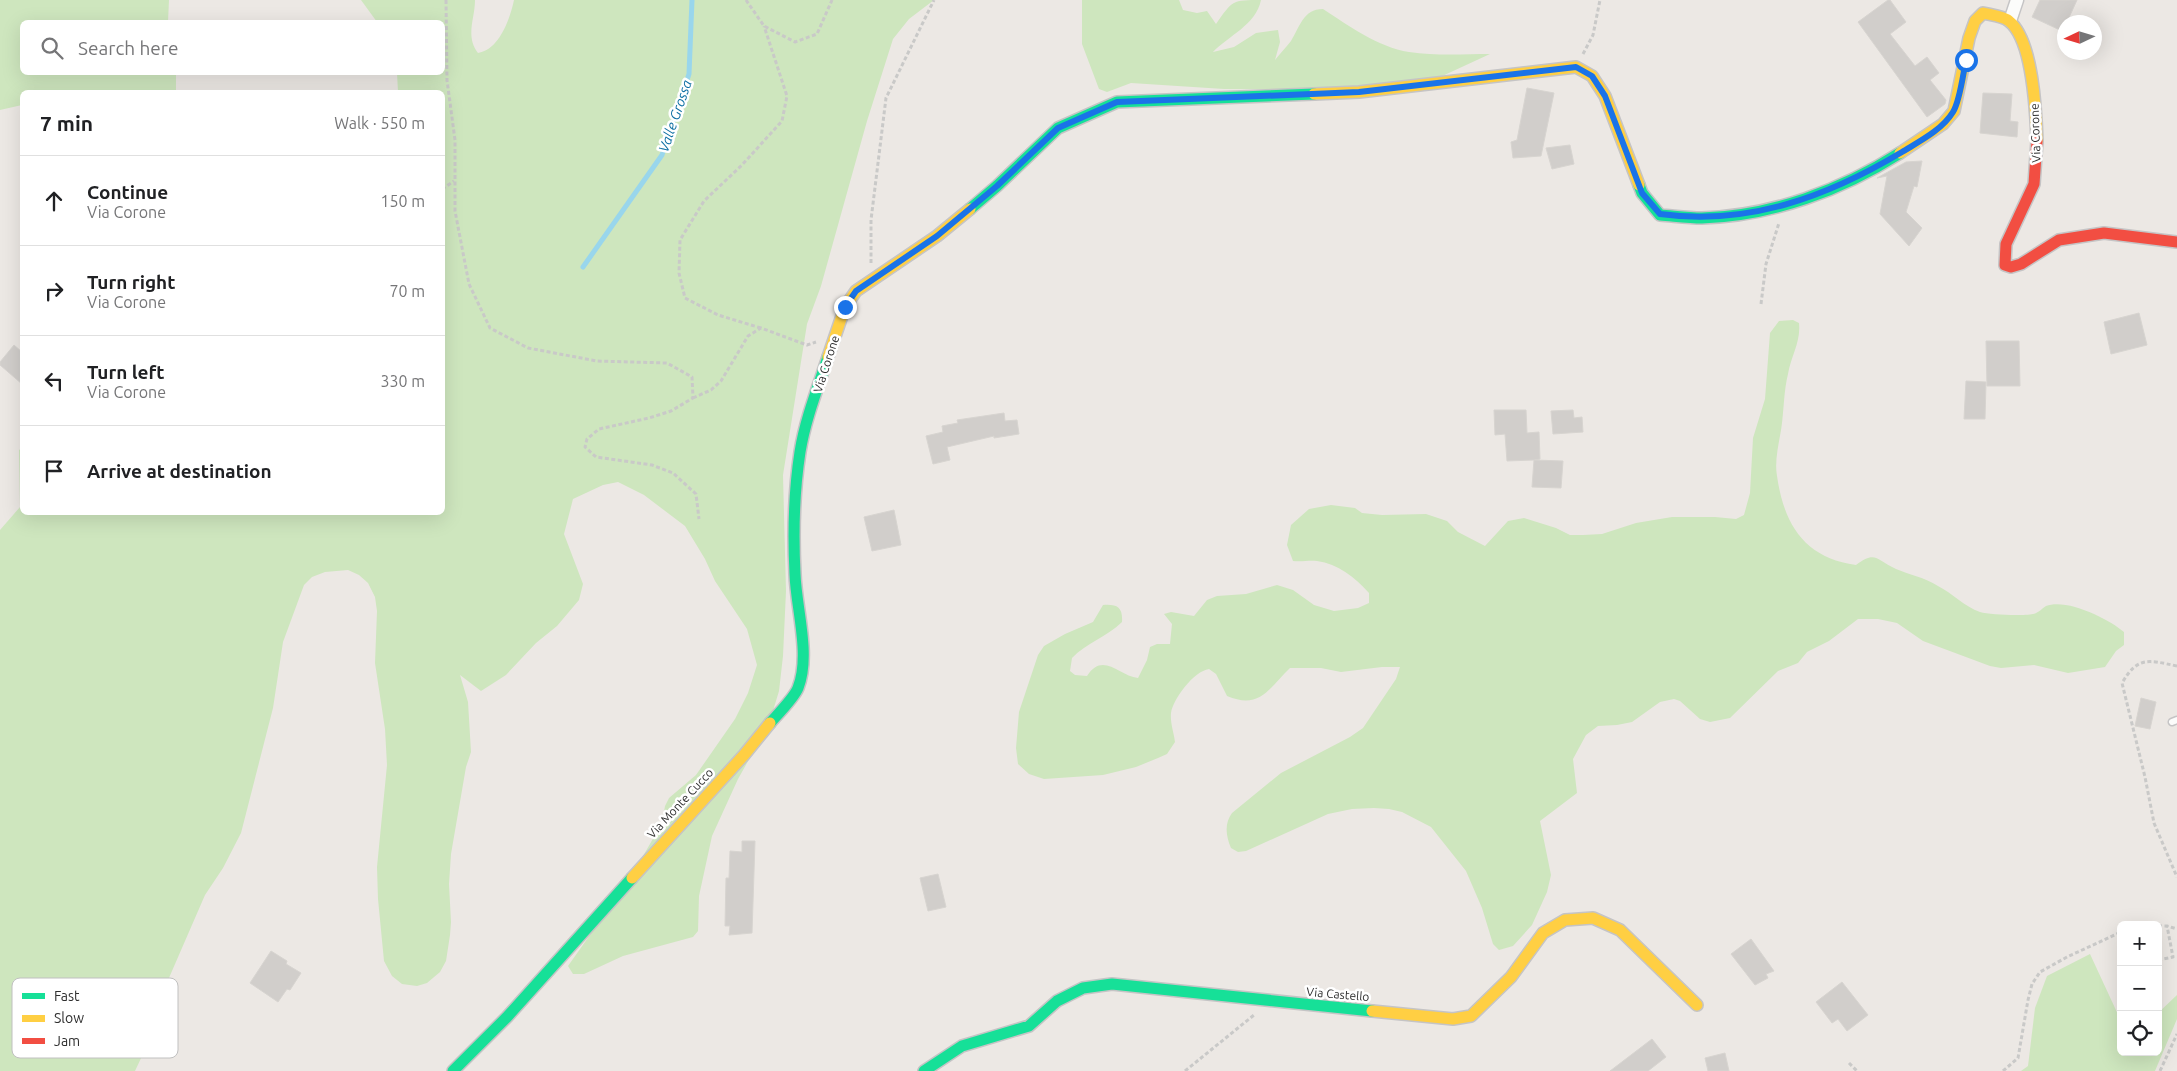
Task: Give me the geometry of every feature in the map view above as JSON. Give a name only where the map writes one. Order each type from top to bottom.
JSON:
[{"type":"street","points":[[1576,67],[1592,76],[1605,96],[1642,193],[1660,214],[1701,218],[1740,216],[1780,208],[1831,189],[1894,157],[1943,124],[1954,111],[1966,60],[1968,38],[1975,21],[1983,13],[2010,22],[2017,0]]},
{"type":"street","name":"Via Corone","points":[[2010,22],[2020,37],[2030,67],[2038,158],[2034,184],[2028,202],[2008,241],[2003,256],[2005,265],[2011,267],[2021,264],[2059,240],[2104,232],[2177,242]]},
{"type":"street","name":"Via Corone","points":[[796,502],[800,451],[814,398],[845,307],[856,291],[937,236],[997,186],[1058,128],[1117,102],[1359,92],[1576,67]]},
{"type":"street","name":"Via Monte Cucco","points":[[453,1071],[508,1017],[744,754],[798,689],[802,670],[802,642],[795,574],[796,502]]},
{"type":"street","name":"Via Castello","points":[[924,1071],[962,1046],[1029,1026],[1058,1001],[1083,988],[1112,984],[1270,1002],[1453,1019],[1471,1016],[1511,977],[1543,934],[1565,920],[1593,918],[1620,930],[1697,1005]]},
{"type":"path","points":[[446,0],[447,80],[455,140],[454,180],[456,211],[469,284],[490,328],[528,348],[597,361],[667,363],[692,377],[693,398]]},
{"type":"path","points":[[746,0],[764,26],[787,96],[782,121],[742,165],[704,201],[680,240],[679,273],[685,298],[718,315],[808,345],[825,340],[839,324]]},
{"type":"path","points":[[764,26],[795,42],[817,34],[832,0]]},
{"type":"path","points":[[871,281],[871,220],[886,98],[934,0]]},
{"type":"path","points":[[1576,67],[1593,35],[1600,0]]},
{"type":"path","points":[[445,188],[454,180]]},
{"type":"path","points":[[1761,304],[1766,264],[1780,219],[1780,208]]},
{"type":"path","points":[[699,519],[696,494],[673,473],[652,465],[596,457],[585,447],[587,439],[599,428],[649,418],[671,411],[711,390],[721,381],[748,336],[761,328]]},
{"type":"path","points":[[2177,666],[2144,662],[2131,668],[2122,683],[2154,823],[2177,877]]},
{"type":"path","points":[[2162,926],[2177,929]]},
{"type":"path","points":[[2162,959],[2173,957],[2167,926]]},
{"type":"path","points":[[2003,1071],[2018,1058],[2032,984],[2040,972],[2117,934]]},
{"type":"path","points":[[1184,1071],[1270,1002]]},
{"type":"path","points":[[2160,1071],[2177,1034]]},
{"type":"path","points":[[1849,1063],[1857,1071]]},
{"type":"green space","points":[[0,0],[169,0],[168,20],[20,20],[20,75],[176,75],[176,90],[20,90],[20,105],[0,110]]},
{"type":"green space","points":[[361,0],[475,0],[471,34],[474,47],[478,53],[485,51],[498,40],[510,16],[514,0],[934,0],[909,19],[893,39],[867,121],[821,286],[807,324],[783,475],[786,591],[783,656],[779,691],[769,724],[738,779],[712,836],[699,896],[698,931],[693,937],[623,956],[584,974],[573,974],[568,966],[631,877],[662,823],[665,806],[669,798],[696,775],[735,719],[748,693],[757,665],[747,629],[715,581],[705,559],[685,526],[644,495],[618,482],[603,485],[573,499],[564,534],[583,584],[579,600],[557,626],[536,643],[506,675],[481,691],[460,675],[468,702],[471,752],[466,767],[451,854],[449,884],[450,935],[446,961],[440,972],[427,983],[417,986],[402,984],[392,976],[384,961],[377,867],[387,765],[385,729],[375,663],[377,611],[375,597],[368,583],[359,575],[348,570],[325,572],[312,577],[304,585],[283,642],[273,708],[241,833],[223,868],[205,895],[169,978],[12,978],[12,1058],[141,1058],[135,1071],[0,1071],[0,530],[20,507],[20,515],[445,515],[445,90],[398,90],[397,75],[445,75],[445,20],[376,20]]},
{"type":"green space","points":[[1082,0],[1179,0],[1183,10],[1197,13],[1207,11],[1216,24],[1226,10],[1234,3],[1244,0],[1261,0],[1258,9],[1248,23],[1213,52],[1234,47],[1256,33],[1278,30],[1280,42],[1275,60],[1291,41],[1306,15],[1323,9],[1375,41],[1397,49],[1429,54],[1490,54],[1412,90],[1224,89],[1131,83],[1107,92],[1099,89],[1082,44]]},
{"type":"green space","points":[[1793,320],[1799,323],[1799,336],[1789,367],[1776,470],[1785,510],[1800,536],[1810,547],[1838,561],[1856,565],[1868,558],[1876,558],[1896,569],[1933,583],[1969,607],[1980,612],[2028,615],[2037,613],[2046,606],[2055,604],[2076,607],[2087,611],[2108,621],[2124,632],[2124,645],[2116,651],[2105,667],[2068,673],[2034,665],[2001,668],[1990,666],[1923,641],[1897,623],[1878,619],[1858,619],[1829,641],[1807,652],[1798,663],[1778,671],[1730,718],[1710,722],[1700,719],[1680,701],[1674,699],[1660,702],[1632,722],[1598,726],[1586,735],[1573,759],[1577,793],[1540,821],[1551,875],[1547,892],[1532,925],[1513,946],[1499,950],[1493,944],[1482,908],[1466,871],[1431,827],[1402,812],[1374,808],[1352,809],[1328,814],[1246,851],[1238,852],[1231,848],[1229,844],[1227,826],[1232,813],[1281,773],[1350,737],[1363,728],[1396,679],[1400,667],[1382,667],[1341,672],[1321,668],[1290,668],[1263,695],[1256,699],[1248,700],[1238,700],[1227,696],[1216,674],[1209,669],[1197,675],[1185,686],[1173,707],[1171,717],[1175,742],[1167,754],[1136,767],[1103,775],[1044,779],[1029,774],[1018,764],[1016,748],[1019,712],[1038,655],[1044,646],[1065,634],[1093,622],[1103,605],[1112,605],[1118,608],[1121,613],[1122,622],[1072,658],[1070,671],[1075,675],[1087,676],[1099,665],[1105,665],[1138,678],[1147,660],[1150,647],[1157,644],[1170,644],[1172,624],[1164,614],[1171,612],[1194,616],[1207,600],[1217,596],[1246,594],[1277,585],[1293,590],[1314,605],[1334,611],[1358,608],[1369,603],[1369,593],[1339,568],[1317,561],[1293,561],[1287,545],[1291,525],[1309,509],[1331,505],[1355,508],[1362,513],[1382,515],[1426,514],[1447,521],[1458,532],[1485,546],[1508,521],[1524,518],[1556,528],[1570,535],[1583,535],[1602,534],[1636,523],[1672,517],[1736,519],[1744,515],[1750,493],[1753,438],[1765,399],[1770,333],[1779,321]]},
{"type":"green space","points":[[20,449],[20,507],[19,450]]},
{"type":"green space","points":[[2090,954],[2117,1012],[2117,1056],[2161,1056],[2155,1071],[2021,1071],[2028,1066],[2035,1008],[2047,976]]},
{"type":"green space","points":[[2177,995],[2177,1019],[2162,1054],[2162,1009]]},
{"type":"building","points":[[1890,0],[1906,22],[1890,34],[1915,66],[1927,57],[1939,73],[1930,80],[1946,100],[1945,104],[1927,117],[1858,22]]},
{"type":"building","points":[[2040,0],[2077,0],[2070,15],[2057,15],[2057,29],[2032,17]]},
{"type":"building","points":[[1527,88],[1554,93],[1541,156],[1513,158],[1511,142],[1517,140]]},
{"type":"building","points":[[1983,93],[2012,94],[2010,121],[2018,122],[2017,137],[1980,133]]},
{"type":"building","points":[[1570,145],[1574,164],[1552,169],[1546,148]]},
{"type":"building","points":[[1922,161],[1917,187],[1914,186],[1906,212],[1922,228],[1909,246],[1880,214],[1887,176],[1877,178],[1906,162]]},
{"type":"building","points":[[2139,313],[2147,345],[2111,354],[2104,322]]},
{"type":"building","points":[[1986,341],[2019,341],[2020,386],[1987,386]]},
{"type":"building","points":[[14,345],[20,350],[20,382],[0,365],[0,362]]},
{"type":"building","points":[[1966,381],[1986,382],[1985,419],[1964,419]]},
{"type":"building","points":[[1494,410],[1526,410],[1527,433],[1539,432],[1540,459],[1507,461],[1505,434],[1495,435]]},
{"type":"building","points":[[1573,410],[1574,418],[1582,417],[1583,432],[1553,434],[1551,411]]},
{"type":"building","points":[[1004,413],[1005,421],[1017,420],[1019,434],[994,438],[994,436],[947,447],[950,460],[933,464],[926,436],[943,432],[942,426],[958,423],[957,420]]},
{"type":"building","points":[[1534,460],[1563,461],[1561,488],[1532,487]]},
{"type":"building","points":[[894,510],[901,545],[872,551],[864,517]]},
{"type":"building","points":[[2141,698],[2156,702],[2150,729],[2135,726]]},
{"type":"building","points":[[742,841],[755,841],[752,933],[729,935],[730,926],[725,926],[726,878],[729,878],[730,851],[742,852]]},
{"type":"building","points":[[938,874],[946,907],[928,911],[920,878]]},
{"type":"building","points":[[1751,939],[1774,971],[1766,974],[1768,978],[1755,985],[1731,954]]},
{"type":"building","points":[[271,951],[287,961],[286,964],[301,973],[290,990],[287,989],[278,1002],[250,983]]},
{"type":"building","points":[[1842,982],[1868,1015],[1847,1031],[1838,1019],[1832,1023],[1816,1002]]},
{"type":"building","points":[[1652,1039],[1666,1057],[1648,1071],[1610,1071]]},
{"type":"building","points":[[1725,1053],[1729,1071],[1708,1071],[1705,1058]]},
{"type":"waterway","name":"Valle Grossa","points":[[583,267],[662,155],[689,74],[692,0]]},
{"type":"traffic: fast","points":[[970,209],[1058,128],[1117,102],[1314,94]]},
{"type":"traffic: fast","points":[[1639,185],[1642,193],[1660,215],[1697,218],[1728,216],[1754,212],[1805,199],[1854,178],[1900,153]]},
{"type":"traffic: fast","points":[[770,723],[796,692],[802,675],[802,631],[794,559],[796,482],[805,428],[828,357]]},
{"type":"traffic: fast","points":[[453,1071],[507,1017],[632,878]]},
{"type":"traffic: fast","points":[[924,1071],[962,1046],[1029,1026],[1057,1001],[1083,988],[1112,984],[1372,1011]]},
{"type":"traffic: slow","points":[[1900,153],[1943,124],[1954,111],[1969,38],[1975,21],[1983,13],[2009,21],[2017,30],[2023,44],[2032,77],[2037,141]]},
{"type":"traffic: slow","points":[[1314,94],[1359,92],[1576,67],[1592,76],[1605,96],[1639,185]]},
{"type":"traffic: slow","points":[[828,357],[845,307],[856,291],[937,236],[970,209]]},
{"type":"traffic: slow","points":[[632,878],[744,755],[770,723]]},
{"type":"traffic: slow","points":[[1372,1011],[1453,1019],[1471,1016],[1511,977],[1543,933],[1565,920],[1593,918],[1620,930],[1697,1005]]},
{"type":"traffic: jam","points":[[2037,141],[2034,184],[2006,244],[2005,265],[2011,267],[2021,264],[2059,240],[2104,233],[2177,242]]},
{"type":"route","points":[[845,307],[856,291],[937,236],[997,186],[1058,128],[1085,114],[1117,102],[1359,92],[1576,67],[1592,76],[1605,96],[1642,193],[1660,214],[1701,218],[1740,216],[1780,208],[1831,189],[1894,157],[1943,124],[1954,111],[1966,60]]}]
